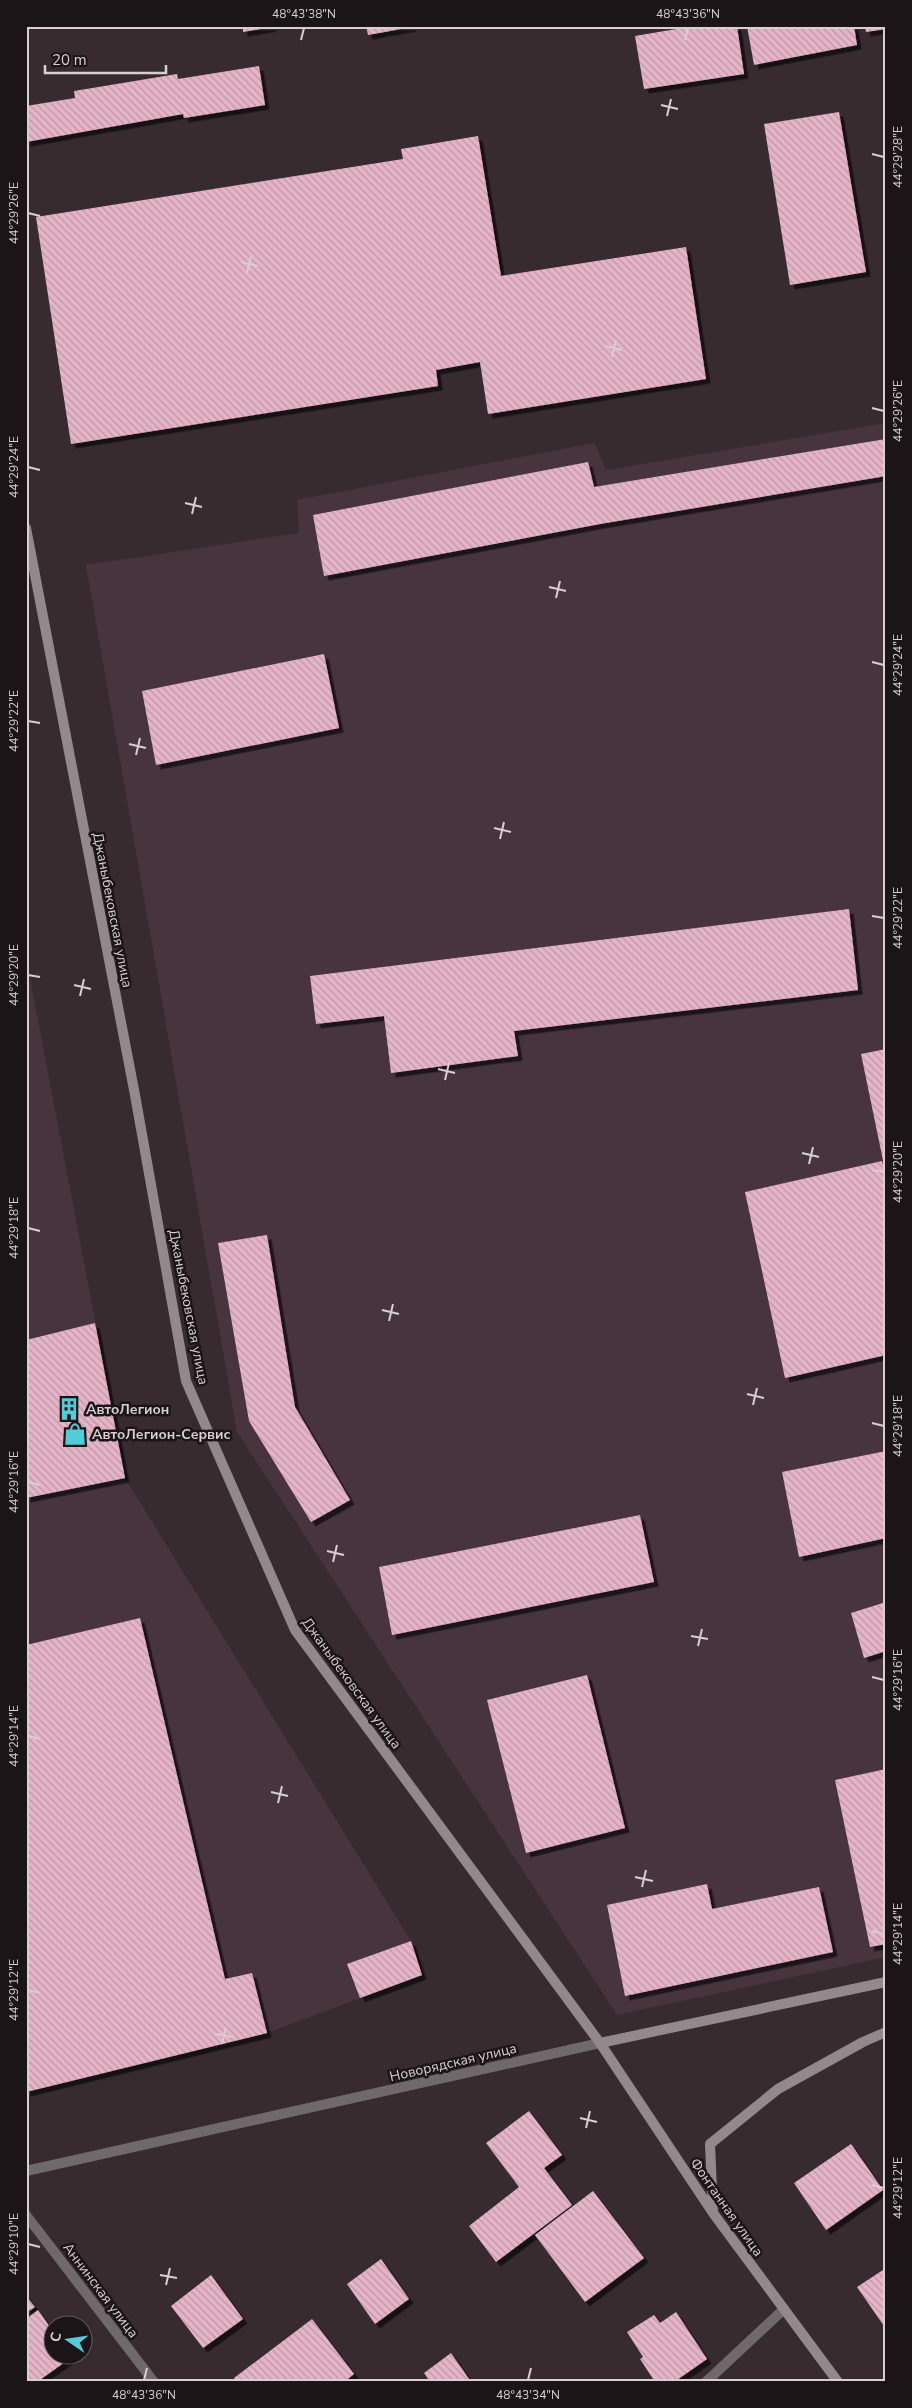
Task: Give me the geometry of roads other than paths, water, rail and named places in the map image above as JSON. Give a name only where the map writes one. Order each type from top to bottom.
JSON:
[{"type":"main road","name":"Джаныбековская улица","points":[[26,528],[30,562],[133,1085],[186,1381],[295,1630],[600,2043]]},
{"type":"main road","name":"Новорядская улица","points":[[600,2043],[886,1982]]},
{"type":"main road","points":[[713,2213],[710,2144],[778,2089],[862,2042],[886,2032]]},
{"type":"main road","name":"Фонтанная улица","points":[[600,2043],[713,2213],[838,2382]]},
{"type":"street","name":"Новорядская улица","points":[[26,2171],[600,2043]]},
{"type":"street","name":"Аннинская улица","points":[[26,2215],[154,2382]]},
{"type":"street","points":[[706,2382],[784,2309]]},
{"type":"place","name":"АвтоЛегион","points":[[69,1409]]},
{"type":"place","name":"АвтоЛегион-Сервис","points":[[75,1434]]}]
